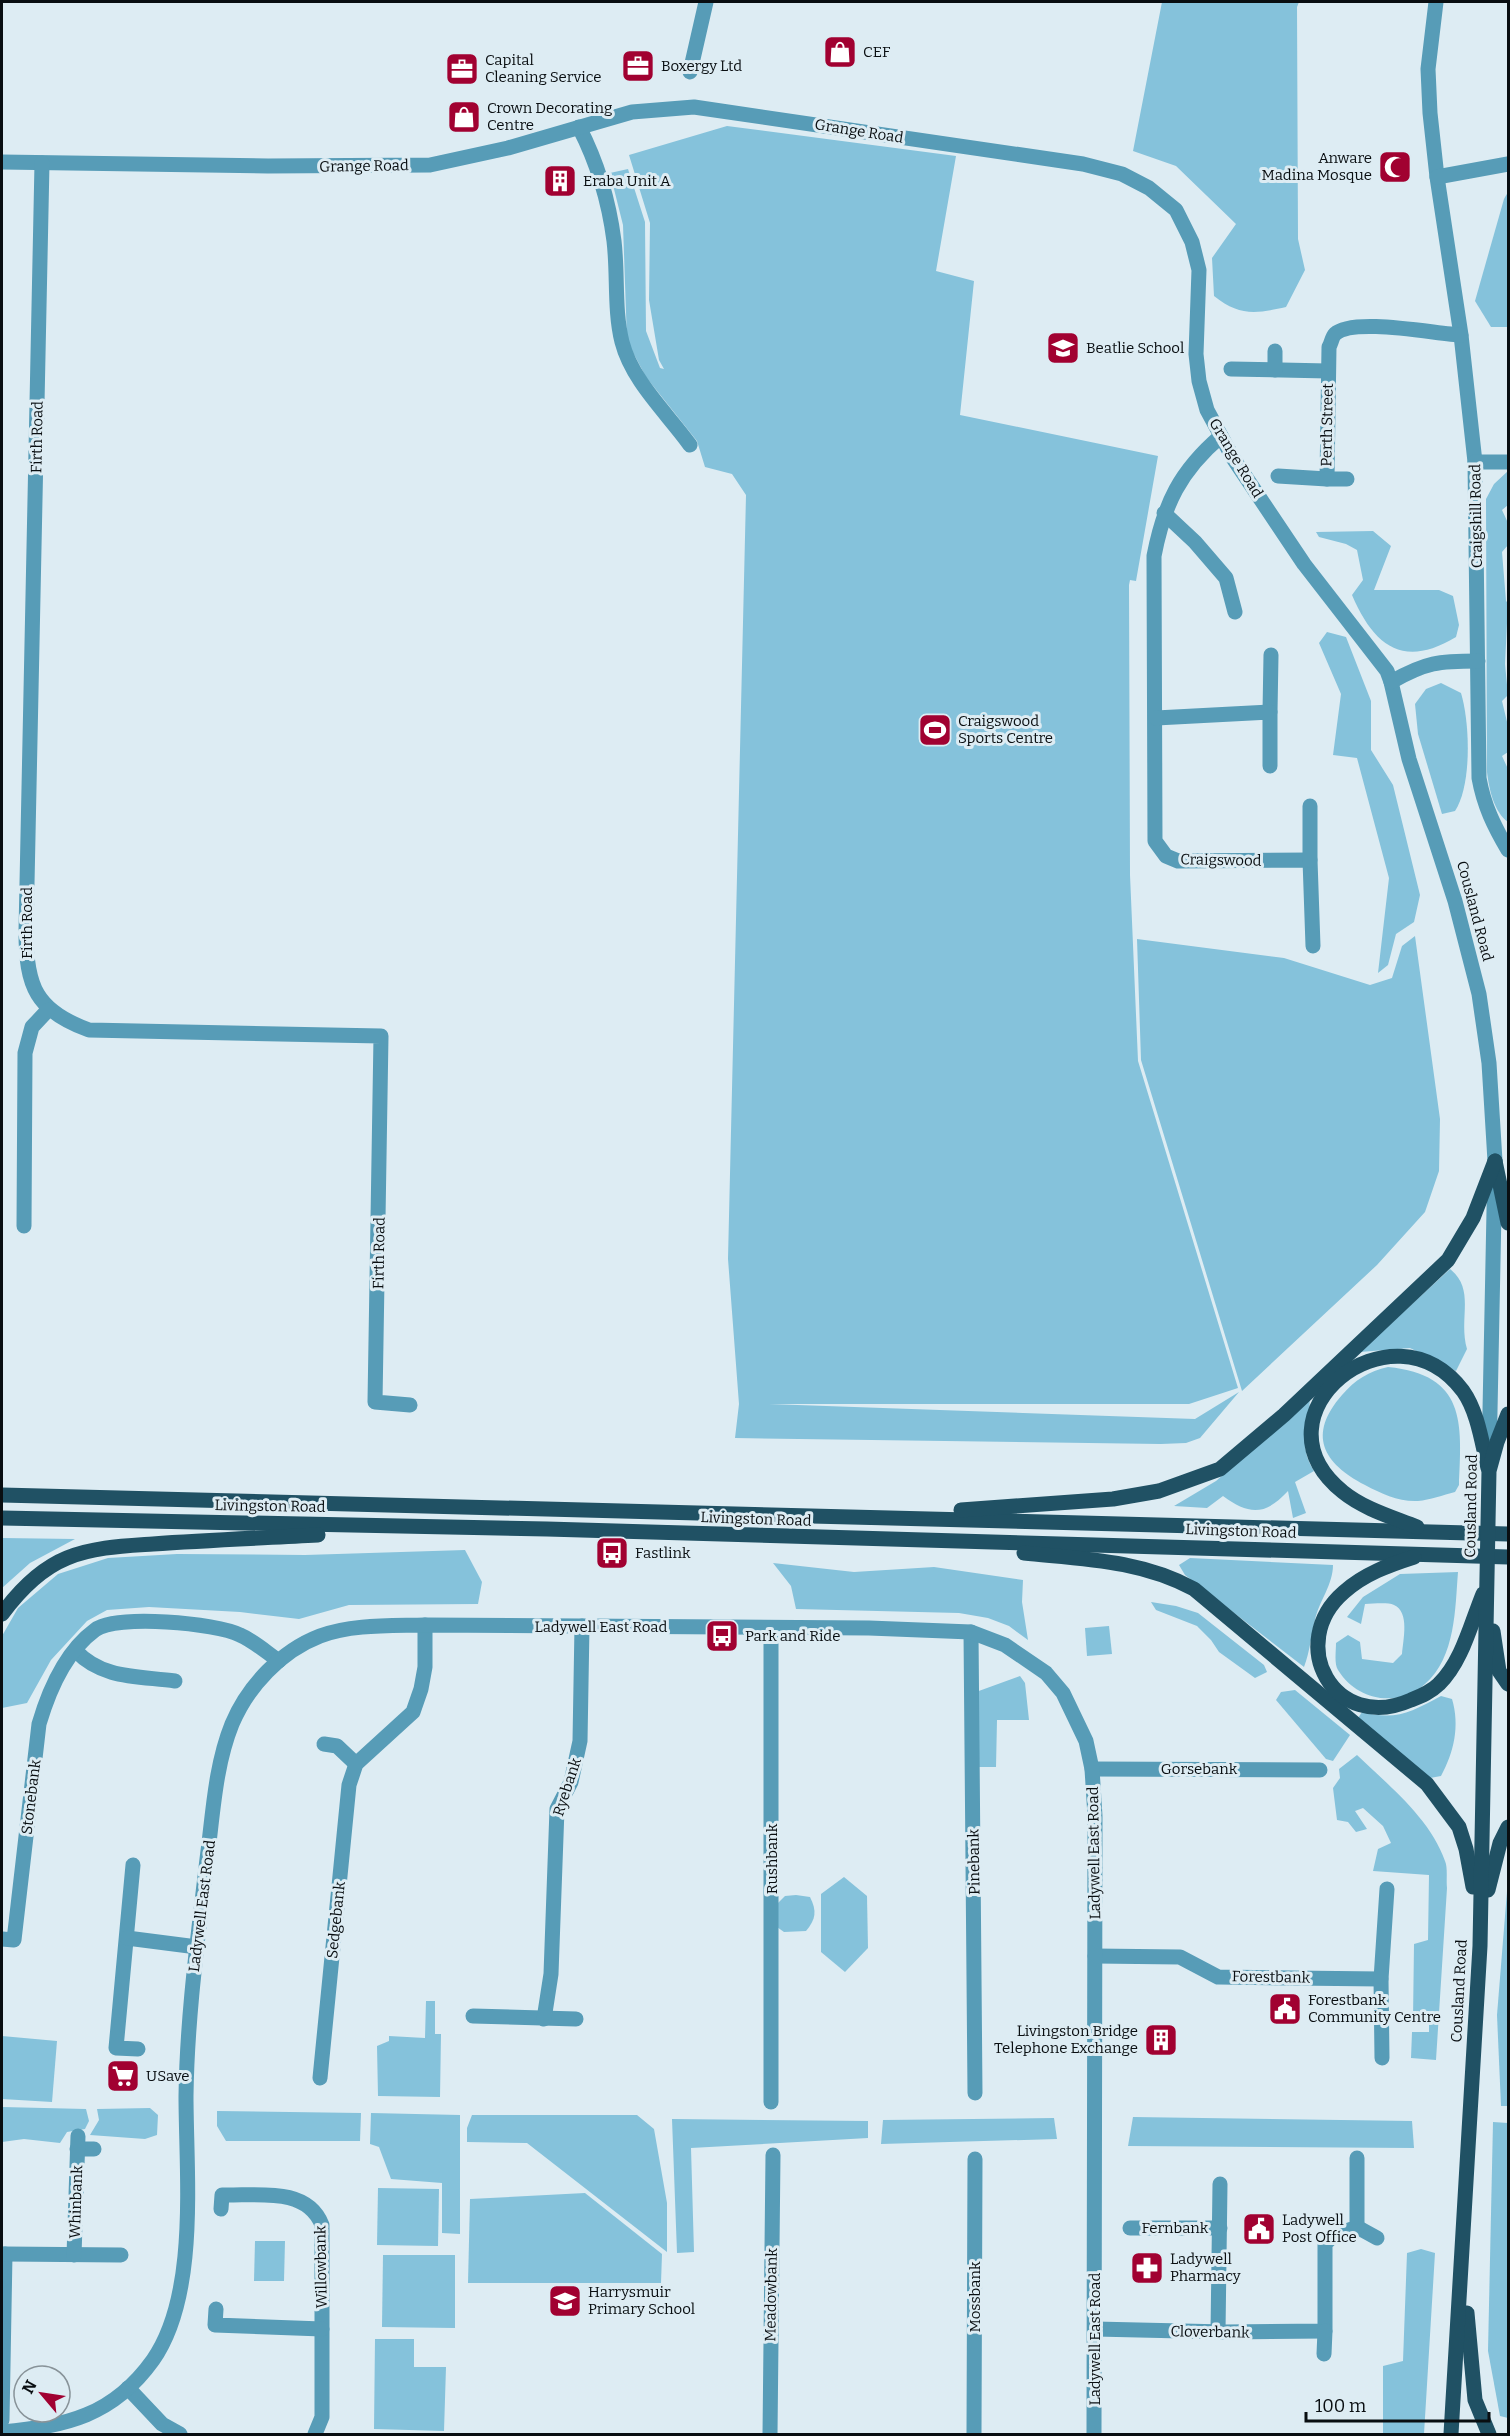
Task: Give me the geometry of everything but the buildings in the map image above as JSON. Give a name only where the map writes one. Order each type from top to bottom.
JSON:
[{"type":"main road","points":[[1495,1161],[1509,1223]]},
{"type":"main road","points":[[895,1518],[965,1509],[1113,1499],[1160,1491],[1220,1469],[1284,1415],[1448,1260],[1473,1218],[1495,1161]]},
{"type":"main road","points":[[1431,1532],[1373,1509],[1342,1491],[1322,1467],[1312,1449],[1312,1428],[1316,1408],[1329,1386],[1363,1363],[1381,1357],[1412,1356],[1433,1365],[1450,1376],[1464,1392],[1473,1410],[1489,1471]]},
{"type":"main road","points":[[1489,1471],[1497,1442],[1509,1414]]},
{"type":"main road","name":"Cousland Road","points":[[1451,2434],[1480,1946],[1489,1471]]},
{"type":"main road","name":"Livingston Road","points":[[2,1495],[1509,1534]]},
{"type":"main road","name":"Livingston Road","points":[[2,1518],[547,1529],[922,1542],[1509,1557]]},
{"type":"main road","points":[[2,1614],[27,1585],[44,1570],[67,1558],[107,1548],[435,1528]]},
{"type":"main road","points":[[922,1542],[1121,1562],[1177,1580],[1194,1589],[1427,1784],[1459,1827],[1472,1874],[1480,1946]]},
{"type":"main road","points":[[1428,1554],[1370,1574],[1344,1592],[1333,1604],[1320,1633],[1318,1661],[1328,1682],[1346,1700],[1375,1709],[1400,1704],[1431,1691],[1450,1671],[1487,1586]]},
{"type":"main road","points":[[1487,1586],[1499,1671],[1509,1684]]},
{"type":"main road","points":[[1480,1946],[1489,1882],[1500,1843],[1509,1827]]},
{"type":"main road","points":[[1462,2265],[1475,2400],[1489,2434]]},
{"type":"street","points":[[690,72],[706,2]]},
{"type":"street","name":"Craigshill Road","points":[[1436,2],[1428,69],[1437,177],[1461,335],[1475,462],[1479,768],[1483,800],[1490,819],[1509,850]]},
{"type":"street","name":"Grange Road","points":[[2,162],[430,165],[508,148],[632,112],[694,106],[1083,164],[1122,174],[1149,188],[1176,210],[1192,242],[1199,270],[1196,354],[1199,381],[1208,410],[1221,436],[1304,564],[1387,670],[1391,682]]},
{"type":"street","points":[[579,127],[597,170],[610,217],[622,342],[637,376],[690,445]]},
{"type":"street","name":"Firth Road","points":[[42,163],[26,940],[29,978],[48,1010],[66,1022],[89,1030],[381,1036],[375,1402],[410,1405]]},
{"type":"street","points":[[1437,177],[1509,164]]},
{"type":"street","name":"Perth Street","points":[[1327,479],[1329,347],[1334,335],[1345,329],[1409,328],[1461,335]]},
{"type":"street","points":[[1275,351],[1275,370]]},
{"type":"street","name":"Perth Street","points":[[1231,369],[1328,371]]},
{"type":"street","name":"Craigswood","points":[[1221,436],[1197,456],[1182,478],[1164,513],[1154,556],[1155,841],[1166,856],[1186,861],[1310,860]]},
{"type":"street","points":[[1475,462],[1509,462]]},
{"type":"street","name":"Perth Street","points":[[1278,476],[1347,479]]},
{"type":"street","points":[[1164,513],[1195,542],[1226,578],[1235,612]]},
{"type":"street","points":[[1270,655],[1270,766]]},
{"type":"street","points":[[1391,682],[1417,667],[1440,661],[1478,661]]},
{"type":"street","name":"Cousland Road","points":[[1391,682],[1409,759],[1455,901],[1479,994],[1489,1063],[1495,1161],[1489,1471]]},
{"type":"street","points":[[1156,718],[1270,712]]},
{"type":"street","points":[[1310,806],[1313,946]]},
{"type":"street","points":[[24,1226],[25,1053],[32,1027],[48,1010]]},
{"type":"street","name":"Stonebank","points":[[2,1939],[14,1940],[39,1724],[48,1694],[59,1670],[95,1630],[108,1624],[183,1624],[226,1630],[241,1635],[279,1661]]},
{"type":"street","points":[[324,1744],[337,1746],[357,1764],[413,1712],[421,1689],[425,1667],[425,1625]]},
{"type":"street","name":"Ladywell East Road","points":[[2,2432],[67,2424],[110,2402],[128,2388],[153,2359],[163,2343],[182,2289],[188,2040],[217,1780],[232,1724],[246,1698],[279,1661],[320,1636],[370,1627],[425,1625],[869,1628],[971,1632],[1005,1645],[1055,1682],[1075,1716],[1086,1741],[1092,1769],[1095,1816],[1094,2434]]},
{"type":"street","name":"Ryebank","points":[[544,2019],[551,1974],[557,1809],[571,1782],[580,1741],[582,1626]]},
{"type":"street","name":"Rushbank","points":[[766,2093],[771,1628]]},
{"type":"street","name":"Pinebank","points":[[971,1632],[975,2093]]},
{"type":"street","points":[[76,1651],[87,1664],[102,1671],[175,1681]]},
{"type":"street","name":"Sedgebank","points":[[320,2078],[349,1785],[357,1764]]},
{"type":"street","name":"Gorsebank","points":[[1092,1769],[1310,1766]]},
{"type":"street","points":[[133,1865],[116,2048],[138,2049]]},
{"type":"street","points":[[1382,2058],[1381,1979],[1387,1889]]},
{"type":"street","points":[[127,1938],[197,1947]]},
{"type":"street","name":"Forestbank","points":[[1095,1956],[1180,1957],[1218,1977],[1381,1979]]},
{"type":"street","points":[[473,2016],[576,2019]]},
{"type":"street","name":"Whinbank","points":[[74,2254],[77,2142],[94,2149]]},
{"type":"street","name":"Meadowbank","points":[[770,2434],[773,2155]]},
{"type":"street","points":[[1357,2158],[1357,2227]]},
{"type":"street","name":"Mossbank","points":[[975,2159],[975,2434]]},
{"type":"street","name":"Fernbank","points":[[1218,2332],[1220,2184]]},
{"type":"street","name":"Willowbank","points":[[221,2209],[222,2195],[286,2196],[303,2201],[314,2208],[322,2225],[322,2416],[315,2434]]},
{"type":"street","points":[[1357,2227],[1377,2238]]},
{"type":"street","points":[[1324,2354],[1324,2249],[1328,2240],[1357,2227]]},
{"type":"street","name":"Fernbank","points":[[1130,2228],[1220,2228]]},
{"type":"street","name":"Whinbank","points":[[2,2420],[3,2254],[122,2255]]},
{"type":"street","name":"Willowbank","points":[[216,2309],[215,2325],[322,2329]]},
{"type":"street","name":"Cloverbank","points":[[1095,2329],[1218,2332],[1324,2331]]},
{"type":"street","points":[[128,2388],[162,2424],[180,2434]]},
{"type":"shaded area","points":[[1162,2],[1299,2],[1297,7],[1298,239],[1305,270],[1286,307],[1248,312],[1231,307],[1214,296],[1212,258],[1236,224],[1176,166],[1133,151]]},
{"type":"shaded area","name":"Craigswood Sports Centre","points":[[727,126],[956,156],[936,271],[974,281],[960,415],[1158,456],[1136,581],[1130,580],[1129,585],[1130,875],[1138,1061],[1238,1388],[1189,1404],[769,1404],[1195,1419],[1239,1392],[1200,1438],[1186,1443],[735,1438],[739,1404],[728,1259],[746,495],[732,474],[705,467],[697,441],[646,377],[627,341],[623,225],[610,173],[628,169],[645,222],[646,331],[660,368],[664,369],[659,360],[649,300],[650,223],[629,155]]},
{"type":"shaded area","points":[[1508,192],[1508,327],[1491,327],[1475,301],[1504,199]]},
{"type":"shaded area","points":[[1508,471],[1508,505],[1502,510],[1508,523],[1508,545],[1502,552],[1508,603],[1505,664],[1508,695],[1502,701],[1508,726],[1508,752],[1502,756],[1508,769],[1508,822],[1496,806],[1487,772],[1486,499],[1494,484]]},
{"type":"shaded area","points":[[1373,531],[1391,546],[1374,590],[1439,590],[1453,596],[1459,625],[1456,637],[1420,651],[1406,651],[1392,647],[1370,628],[1352,595],[1363,580],[1357,550],[1346,544],[1319,537],[1316,532]]},
{"type":"shaded area","points":[[1327,632],[1346,637],[1371,701],[1371,750],[1393,785],[1420,895],[1414,922],[1396,934],[1388,965],[1378,973],[1389,878],[1357,758],[1333,755],[1341,694],[1319,643]]},
{"type":"shaded area","points":[[1441,683],[1461,693],[1468,737],[1467,770],[1461,800],[1455,811],[1442,814],[1418,734],[1415,704],[1426,689]]},
{"type":"shaded area","points":[[1415,936],[1440,1119],[1439,1171],[1425,1212],[1377,1265],[1242,1391],[1141,1060],[1137,939],[1284,958],[1370,985],[1392,978],[1402,946]]},
{"type":"shaded area","points":[[1450,1269],[1458,1277],[1462,1286],[1465,1305],[1464,1326],[1467,1349],[1456,1371],[1410,1348],[1360,1352]]},
{"type":"shaded area","points":[[1388,1367],[1414,1372],[1432,1380],[1446,1391],[1454,1405],[1460,1441],[1459,1485],[1455,1492],[1418,1501],[1397,1499],[1365,1485],[1339,1467],[1330,1457],[1323,1435],[1331,1409],[1357,1381]]},
{"type":"shaded area","points":[[1310,1398],[1305,1443],[1306,1452],[1314,1471],[1295,1482],[1306,1513],[1293,1518],[1288,1491],[1272,1505],[1257,1510],[1241,1507],[1223,1496],[1207,1508],[1174,1506],[1216,1481]]},
{"type":"shaded area","points":[[2,1538],[75,1539],[30,1563],[2,1588]]},
{"type":"shaded area","points":[[465,1550],[482,1582],[478,1604],[349,1605],[299,1619],[240,1612],[149,1607],[107,1610],[87,1621],[51,1660],[27,1703],[2,1708],[2,1636],[18,1608],[58,1574],[108,1558],[177,1554],[305,1555]]},
{"type":"shaded area","points":[[1190,1558],[1333,1565],[1331,1579],[1317,1613],[1304,1667],[1185,1575],[1179,1565]]},
{"type":"shaded area","points":[[773,1563],[854,1572],[934,1567],[1023,1580],[1022,1602],[1028,1640],[1009,1626],[988,1618],[959,1613],[796,1609],[791,1586]]},
{"type":"shaded area","points":[[1458,1572],[1452,1631],[1448,1646],[1443,1660],[1425,1684],[1403,1696],[1378,1698],[1356,1689],[1346,1680],[1337,1667],[1336,1643],[1348,1635],[1360,1642],[1362,1659],[1393,1663],[1402,1654],[1404,1620],[1399,1609],[1394,1605],[1365,1604],[1361,1624],[1347,1617],[1363,1597],[1400,1574]]},
{"type":"shaded area","points":[[1151,1602],[1176,1606],[1198,1613],[1264,1665],[1267,1672],[1255,1678],[1219,1652],[1197,1626],[1156,1610]]},
{"type":"shaded area","points":[[1109,1626],[1112,1654],[1087,1656],[1085,1628]]},
{"type":"shaded area","points":[[1020,1676],[1025,1683],[1029,1720],[997,1720],[996,1767],[978,1767],[976,1692]]},
{"type":"shaded area","points":[[1295,1690],[1350,1735],[1333,1761],[1326,1759],[1276,1700],[1281,1692]]},
{"type":"shaded area","points":[[1441,1696],[1452,1699],[1455,1729],[1452,1748],[1441,1776],[1430,1778],[1358,1718],[1362,1712],[1384,1716],[1403,1713],[1421,1707]]},
{"type":"shaded area","points":[[1357,1755],[1419,1816],[1438,1845],[1446,1864],[1447,1888],[1436,2060],[1411,2058],[1412,2032],[1429,2032],[1429,2017],[1413,2019],[1414,1944],[1428,1940],[1429,1875],[1373,1871],[1378,1849],[1391,1843],[1383,1826],[1363,1808],[1355,1811],[1367,1829],[1356,1832],[1348,1822],[1337,1820],[1333,1788],[1340,1778],[1339,1769]]},
{"type":"shaded area","points":[[844,1877],[867,1896],[868,1948],[845,1972],[821,1952],[821,1894]]},
{"type":"shaded area","points":[[1508,1879],[1508,2106],[1501,2106],[1497,2015]]},
{"type":"shaded area","points":[[785,1896],[810,1897],[814,1907],[814,1919],[806,1931],[784,1932],[777,1927],[777,1904]]},
{"type":"shaded area","points":[[426,2001],[435,2001],[435,2034],[441,2034],[440,2097],[378,2096],[377,2046],[389,2041],[389,2036],[425,2038]]},
{"type":"shaded area","points":[[2,2036],[57,2041],[52,2102],[2,2099]]},
{"type":"shaded area","points":[[2,2107],[86,2109],[89,2121],[85,2129],[67,2132],[60,2143],[24,2139],[2,2142]]},
{"type":"shaded area","points":[[150,2108],[158,2115],[157,2135],[145,2139],[90,2135],[99,2120],[97,2109]]},
{"type":"shaded area","points":[[217,2111],[361,2113],[360,2141],[226,2141],[217,2126]]},
{"type":"shaded area","points":[[371,2113],[460,2115],[460,2234],[442,2233],[442,2183],[391,2179],[379,2147],[370,2144]]},
{"type":"shaded area","points":[[472,2115],[637,2115],[654,2129],[667,2203],[667,2252],[527,2143],[467,2142],[467,2128]]},
{"type":"shaded area","points":[[1133,2117],[1412,2121],[1414,2148],[1128,2146]]},
{"type":"shaded area","points":[[1054,2118],[1057,2139],[881,2144],[883,2120]]},
{"type":"shaded area","points":[[672,2119],[868,2121],[868,2138],[691,2148],[694,2252],[677,2253]]},
{"type":"shaded area","points":[[1493,2122],[1508,2123],[1508,2418],[1500,2416],[1488,2351]]},
{"type":"shaded area","points":[[378,2188],[439,2189],[438,2246],[377,2245]]},
{"type":"shaded area","points":[[585,2193],[662,2254],[661,2283],[468,2283],[470,2199]]},
{"type":"shaded area","points":[[255,2241],[285,2241],[284,2281],[254,2281]]},
{"type":"shaded area","points":[[1421,2249],[1435,2253],[1424,2434],[1383,2434],[1383,2366],[1403,2361],[1407,2253]]},
{"type":"shaded area","points":[[383,2255],[455,2255],[455,2328],[382,2327]]},
{"type":"shaded area","points":[[375,2339],[414,2339],[414,2367],[446,2367],[444,2431],[374,2429]]},
{"type":"place","name":"CEF","points":[[840,52]]},
{"type":"place","name":"Boxergy Ltd","points":[[638,66]]},
{"type":"place","name":"Capital Cleaning Service","points":[[462,69]]},
{"type":"place","name":"Crown Decorating Centre","points":[[464,117]]},
{"type":"place","name":"Anware Madina Mosque","points":[[1395,167]]},
{"type":"place","name":"Eraba Unit A","points":[[560,181]]},
{"type":"place","name":"Beatlie School","points":[[1063,348]]},
{"type":"place","name":"Craigswood Sports Centre","points":[[935,730]]},
{"type":"place","name":"Fastlink","points":[[612,1553]]},
{"type":"place","name":"Park and Ride","points":[[722,1636]]},
{"type":"place","name":"Forestbank Community Centre","points":[[1285,2009]]},
{"type":"place","name":"Livingston Bridge Telephone Exchange","points":[[1161,2040]]},
{"type":"place","name":"USave","points":[[123,2076]]},
{"type":"place","name":"Ladywell Post Office","points":[[1259,2229]]},
{"type":"place","name":"Ladywell Pharmacy","points":[[1147,2268]]},
{"type":"place","name":"Harrysmuir Primary School","points":[[565,2301]]}]
